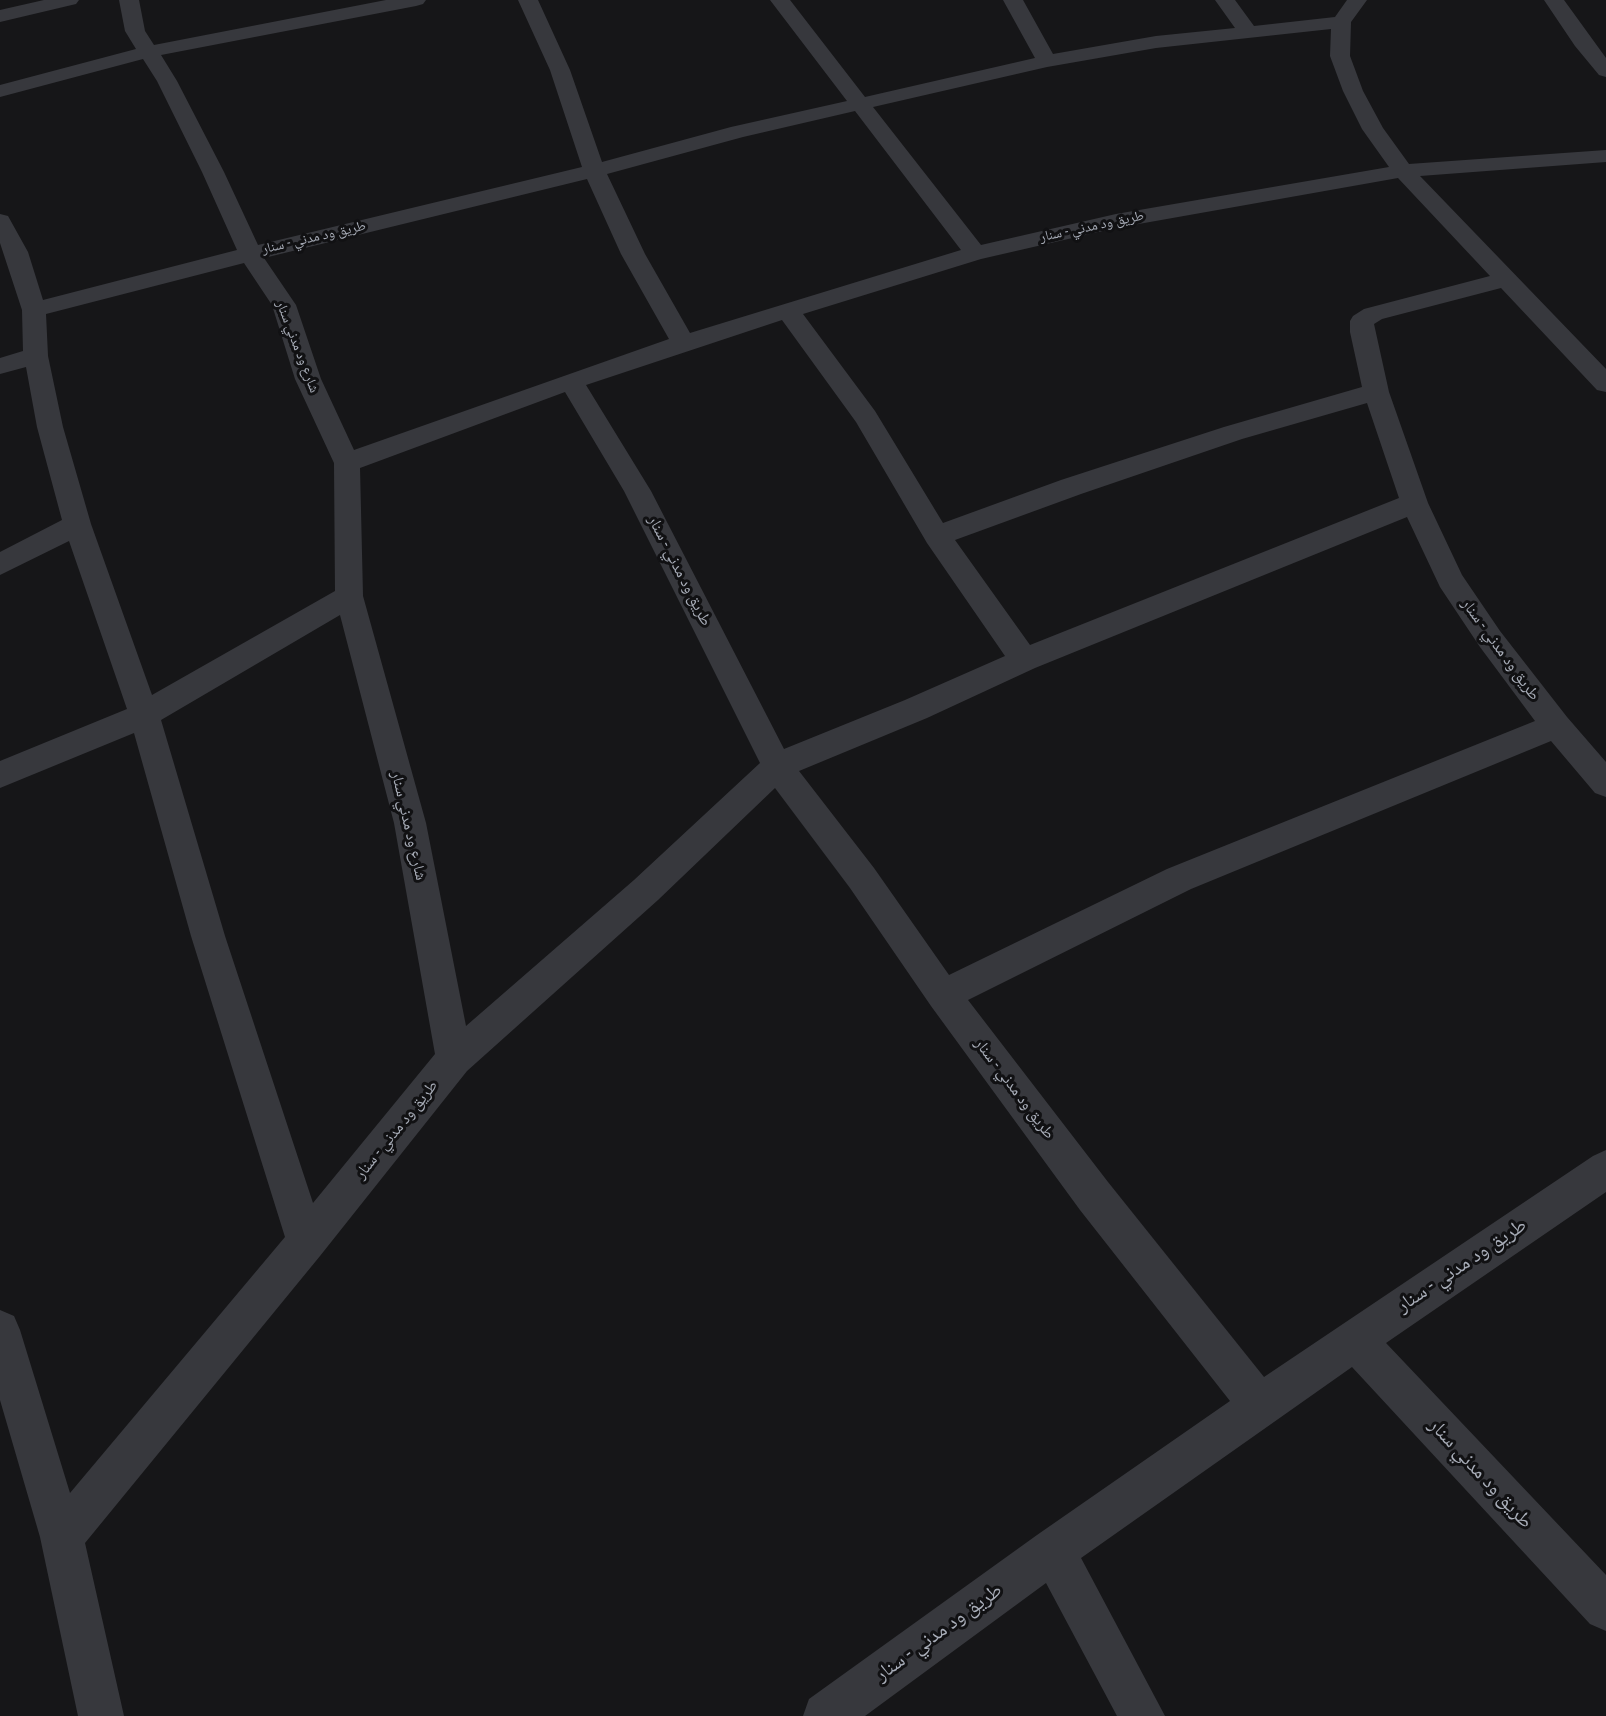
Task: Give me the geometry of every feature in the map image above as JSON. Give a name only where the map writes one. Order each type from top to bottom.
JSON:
[{"type":"street","points":[[0,16],[69,0]]},
{"type":"street","points":[[129,0],[135,31],[147,52]]},
{"type":"street","points":[[0,91],[147,52],[416,0]]},
{"type":"street","points":[[528,0],[560,70],[594,171],[633,254],[683,343]]},
{"type":"street","points":[[780,0],[857,103],[975,253]]},
{"type":"street","points":[[1013,0],[1047,61]]},
{"type":"street","points":[[1225,0],[1248,31]]},
{"type":"street","points":[[1357,0],[1341,22],[1340,56],[1353,91],[1373,129],[1403,171],[1606,384]]},
{"type":"street","points":[[1554,0],[1582,42],[1606,71]]},
{"type":"street","name":"طريق ود مدني - سنار","points":[[34,310],[857,103],[1047,61],[1155,42],[1341,22]]},
{"type":"street","name":"شارع ود مدني سنار","points":[[147,52],[167,81],[250,254],[284,305],[308,379],[347,463],[349,596],[410,823],[454,1059]]},
{"type":"street","name":"طريق ود مدني - سنار","points":[[347,463],[570,381],[683,343],[975,253],[1128,219],[1403,171],[1606,156]]},
{"type":"street","points":[[0,221],[16,252],[34,310],[36,356],[50,427],[77,524],[144,715],[208,936],[306,1242]]},
{"type":"street","name":"طريق ود مدني - سنار","points":[[1504,279],[1373,314],[1362,321],[1362,332],[1376,392],[1414,503],[1450,579],[1491,639],[1556,726],[1606,784]]},
{"type":"street","points":[[788,311],[866,417],[937,536],[1024,660]]},
{"type":"street","points":[[0,366],[36,356]]},
{"type":"street","name":"طريق ود مدني - سنار","points":[[570,381],[638,490],[777,766],[861,878],[943,995],[1094,1196],[1260,1405]]},
{"type":"street","points":[[937,536],[1071,487],[1201,444],[1376,392]]},
{"type":"street","name":"طريق ود مدني - سنار","points":[[62,1537],[454,1059],[646,890],[777,766],[916,709],[1024,660],[1414,503]]},
{"type":"street","points":[[0,565],[77,524]]},
{"type":"street","points":[[0,775],[144,715],[349,596]]},
{"type":"street","points":[[943,995],[1179,879],[1556,726]]},
{"type":"street","name":"طريق ود مدني - سنار","points":[[826,1716],[1053,1551],[1260,1405],[1606,1169]]},
{"type":"street","points":[[0,1330],[62,1537],[101,1716]]},
{"type":"street","name":"طريق ود مدني سنار","points":[[1355,1340],[1606,1608]]},
{"type":"street","points":[[1053,1551],[1142,1716]]}]
